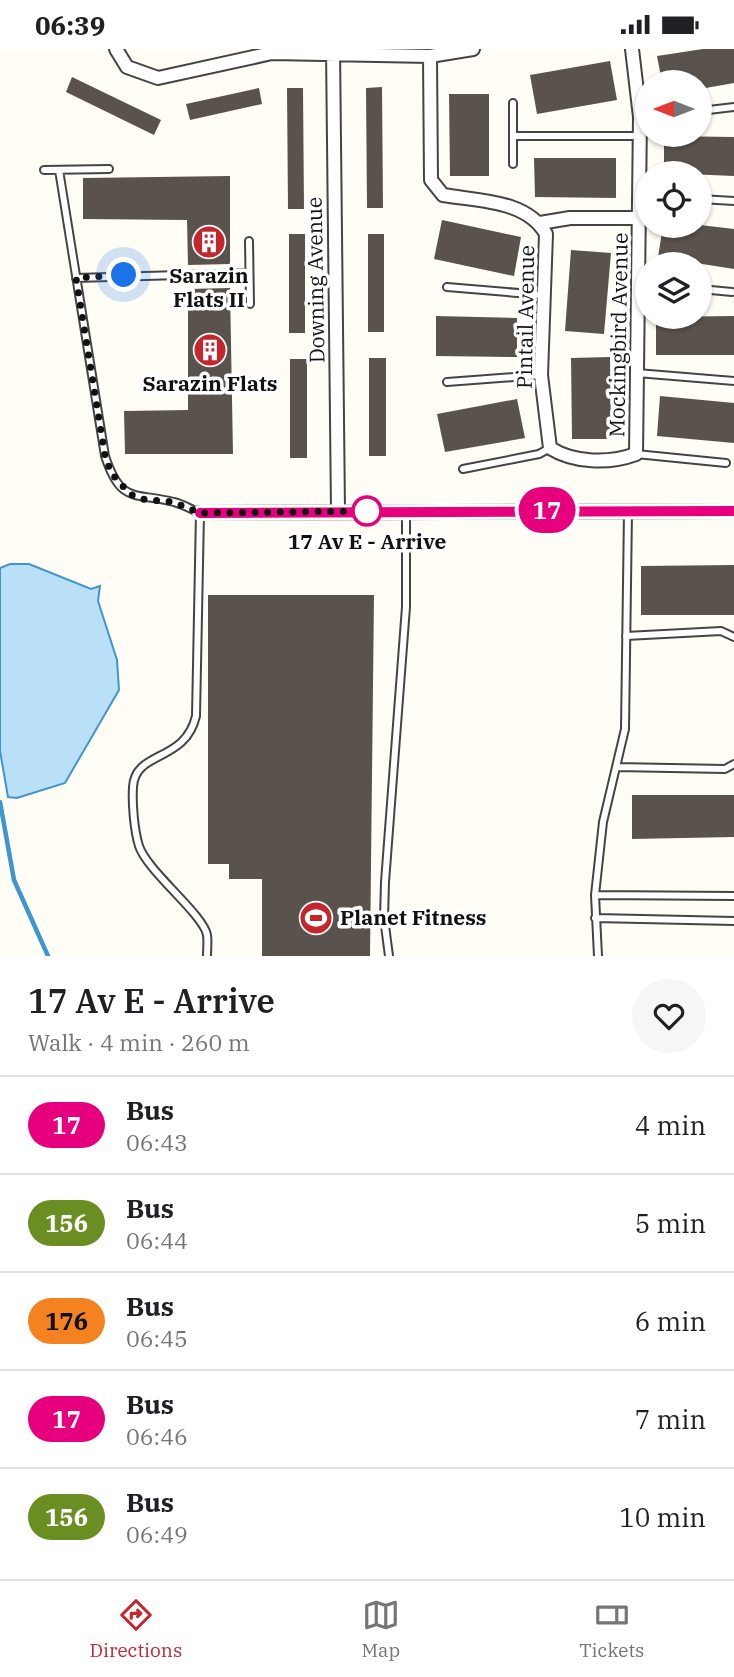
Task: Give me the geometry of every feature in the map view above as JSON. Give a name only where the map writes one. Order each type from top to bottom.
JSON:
[{"type":"street","points":[[117,49],[127,67],[158,78],[272,53],[333,51],[430,56],[473,49]]},
{"type":"street","name":"Mockingbird Avenue","points":[[632,49],[636,70]]},
{"type":"street","name":"Downing Avenue","points":[[333,51],[338,511]]},
{"type":"street","name":"Pintail Avenue","points":[[430,56],[431,180],[443,195],[513,207],[531,215],[540,223],[546,234],[541,375],[550,448]]},
{"type":"street","name":"Mockingbird Avenue","points":[[540,223],[570,218],[635,218]]},
{"type":"street","name":"Mockingbird Avenue","points":[[636,454],[640,329]]},
{"type":"street","points":[[550,448],[568,459],[621,459],[636,454]]},
{"type":"street","points":[[200,513],[734,511]]},
{"type":"lane","points":[[513,103],[513,164]]},
{"type":"lane","points":[[712,110],[734,107]]},
{"type":"lane","points":[[513,136],[635,136]]},
{"type":"lane","points":[[44,170],[109,169]]},
{"type":"lane","points":[[58,170],[105,456],[111,473],[130,494],[142,499],[173,502],[200,513],[196,716],[192,734],[184,743],[144,765],[136,774],[133,787],[139,845],[207,932],[207,956]]},
{"type":"lane","points":[[712,200],[734,201]]},
{"type":"lane","points":[[249,241],[250,304]]},
{"type":"lane","points":[[76,278],[249,273]]},
{"type":"lane","points":[[447,286],[542,295]]},
{"type":"lane","points":[[712,290],[732,292]]},
{"type":"lane","points":[[637,373],[734,381]]},
{"type":"lane","points":[[447,382],[541,375]]},
{"type":"lane","points":[[463,469],[540,454],[550,448]]},
{"type":"lane","points":[[636,454],[726,463]]},
{"type":"lane","points":[[598,956],[595,895],[603,823],[625,730],[628,510]]},
{"type":"lane","points":[[388,956],[384,918],[385,882],[406,607],[406,511]]},
{"type":"lane","points":[[626,636],[721,631],[734,637]]},
{"type":"lane","points":[[615,767],[725,769],[734,764]]},
{"type":"lane","points":[[595,895],[734,896]]},
{"type":"lane","points":[[595,918],[734,921]]},
{"type":"water","points":[[10,564],[29,564],[91,589],[100,586],[98,601],[117,660],[119,690],[65,783],[17,798],[8,797],[0,751],[0,568]]},
{"type":"building","points":[[703,49],[734,49],[734,83],[712,87],[712,70],[660,70],[657,56]]},
{"type":"building","points":[[610,61],[617,100],[537,114],[530,75]]},
{"type":"building","points":[[72,77],[161,120],[154,135],[66,92]]},
{"type":"building","points":[[382,87],[383,208],[367,208],[366,88]]},
{"type":"building","points":[[259,88],[262,104],[190,120],[186,104]]},
{"type":"building","points":[[287,88],[303,88],[304,209],[288,209]]},
{"type":"building","points":[[449,94],[489,94],[489,176],[450,176]]},
{"type":"building","points":[[712,137],[734,137],[734,176],[712,175],[712,161],[664,161],[664,147],[712,147]]},
{"type":"building","points":[[534,158],[616,158],[616,198],[535,197]]},
{"type":"building","name":"Sarazin Flats II","points":[[230,176],[230,264],[188,265],[187,220],[83,219],[83,178]]},
{"type":"building","points":[[442,220],[521,237],[514,276],[434,259]]},
{"type":"building","points":[[712,226],[734,229],[734,269],[712,266],[712,252],[659,252],[661,238],[712,238]]},
{"type":"building","points":[[289,234],[305,234],[305,333],[289,333]]},
{"type":"building","points":[[368,234],[384,234],[384,332],[368,332]]},
{"type":"building","points":[[571,250],[611,253],[604,334],[565,331]]},
{"type":"building","name":"Sarazin Flats","points":[[230,288],[233,454],[125,454],[124,411],[188,410],[188,289]]},
{"type":"building","points":[[436,316],[517,318],[517,357],[436,356]]},
{"type":"building","points":[[712,316],[734,316],[734,355],[656,355],[656,329],[712,329]]},
{"type":"building","points":[[610,357],[611,439],[572,439],[571,358]]},
{"type":"building","points":[[369,358],[386,358],[386,456],[369,456]]},
{"type":"building","points":[[290,359],[307,359],[307,458],[290,458]]},
{"type":"building","points":[[660,396],[734,403],[734,443],[657,436]]},
{"type":"building","points":[[517,399],[525,438],[445,452],[437,414]]},
{"type":"building","points":[[734,565],[734,615],[641,615],[641,566]]},
{"type":"building","points":[[208,595],[374,595],[370,956],[262,956],[262,879],[229,879],[229,864],[208,864]]},
{"type":"building","points":[[632,795],[734,795],[734,837],[632,839]]},
{"type":"waterway","points":[[0,802],[14,880],[48,956]]},
{"type":"bus line","name":"17","points":[[200,513],[734,511]]},
{"type":"place","name":"Sarazin Flats II","points":[[209,242]]},
{"type":"place","name":"Sarazin Flats","points":[[210,350]]},
{"type":"place","name":"17 Av E - Arrive","points":[[367,511]]},
{"type":"place","name":"Planet Fitness","points":[[316,918]]},
{"type":"route","points":[[124,275],[89,275],[76,278],[105,456],[111,473],[119,484],[130,494],[142,499],[173,502],[200,513],[367,511]]}]
